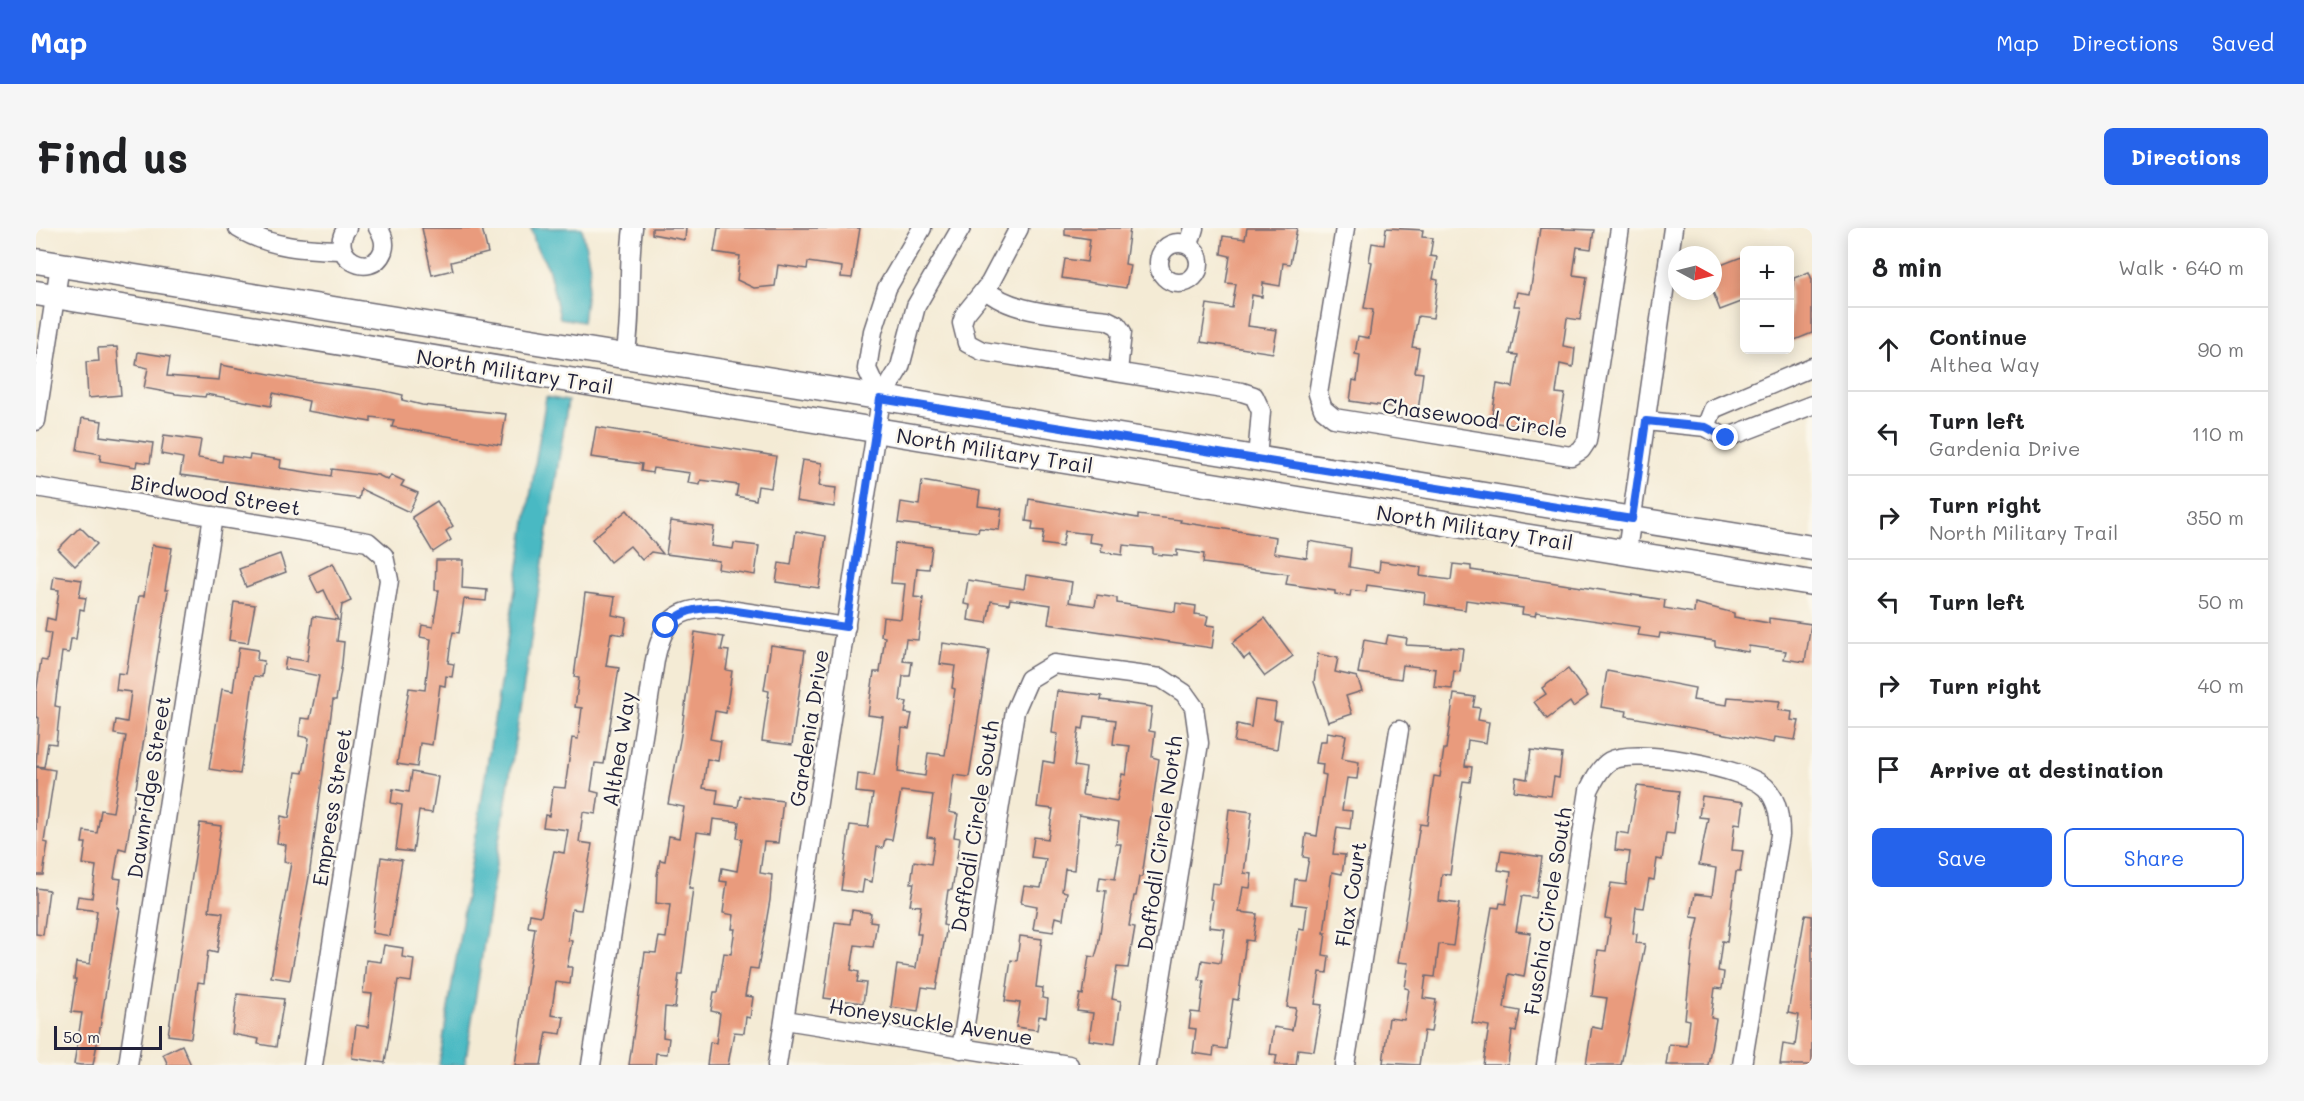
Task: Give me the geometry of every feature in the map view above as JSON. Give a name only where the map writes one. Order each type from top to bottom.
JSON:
[{"type":"main road","name":"North Military Trail","points":[[36,261],[1812,548]]},
{"type":"main road","name":"North Military Trail","points":[[45,295],[1627,551],[1812,583]]},
{"type":"street","points":[[238,228],[268,243],[290,249],[342,250]]},
{"type":"street","points":[[347,228],[342,236],[342,250],[350,262],[364,265],[377,259],[384,246],[384,239],[378,228]]},
{"type":"street","points":[[625,357],[630,330],[629,258],[633,228]]},
{"type":"street","points":[[880,399],[867,369],[873,331],[887,288],[922,228]]},
{"type":"street","name":"Gardenia Drive","points":[[777,1065],[880,399],[900,367],[916,306],[961,228]]},
{"type":"street","points":[[1019,228],[1004,260],[971,305],[962,323],[967,343],[973,348],[1242,392],[1254,396],[1261,411],[1257,459]]},
{"type":"street","name":"Chasewood Circle","points":[[1345,228],[1318,394],[1323,409],[1334,418],[1571,456],[1581,450],[1587,441],[1620,228]]},
{"type":"street","points":[[1627,551],[1673,228]]},
{"type":"street","points":[[36,421],[45,295],[60,265]]},
{"type":"street","points":[[985,288],[997,300],[1018,307],[1107,320],[1117,325],[1122,332],[1118,372]]},
{"type":"street","points":[[1706,427],[1713,409],[1812,368]]},
{"type":"street","points":[[1646,421],[1706,427],[1726,438],[1812,405]]},
{"type":"street","name":"Birdwood Street","points":[[36,487],[368,542],[384,556]]},
{"type":"street","name":"Dawnridge Street","points":[[128,1065],[213,516]]},
{"type":"street","name":"Empress Street","points":[[313,1065],[389,580],[389,569],[384,556]]},
{"type":"street","name":"Althea Way","points":[[591,1065],[655,660],[666,626],[682,612],[697,608],[716,608],[846,627]]},
{"type":"street","name":"Daffodil Circle South","points":[[961,1049],[1018,698],[1029,679],[1054,664],[1090,668]]},
{"type":"street","name":"Daffodil Circle North","points":[[1090,668],[1161,678],[1174,684],[1194,707],[1198,722],[1199,743],[1147,1065]]},
{"type":"street","name":"Flax Court","points":[[1345,1065],[1398,730]]},
{"type":"street","name":"Fuschia Circle South","points":[[1546,1065],[1589,790],[1603,768],[1612,760],[1649,756],[1722,769],[1752,778],[1766,787],[1780,816],[1779,835],[1742,1065]]},
{"type":"street","name":"Honeysuckle Avenue","points":[[785,1020],[1069,1065]]},
{"type":"water","points":[[531,228],[582,228],[590,268],[583,322],[560,318],[548,267],[536,247]]},
{"type":"water","points":[[546,397],[568,401],[465,1065],[439,1065]]},
{"type":"building","points":[[422,228],[482,228],[488,253],[451,262],[453,270],[432,275]]},
{"type":"building","points":[[652,228],[686,228],[685,240],[652,234]]},
{"type":"building","points":[[718,228],[860,228],[852,278],[841,277],[842,267],[808,262],[807,269],[778,265],[775,286],[754,288],[737,280],[740,256],[714,252]]},
{"type":"building","points":[[1065,228],[1130,228],[1125,264],[1130,265],[1126,288],[1062,278],[1065,259],[1087,262],[1090,239],[1065,235]]},
{"type":"building","points":[[1247,228],[1297,228],[1290,264],[1283,263],[1280,286],[1263,283],[1262,297],[1252,295],[1248,326],[1277,330],[1273,353],[1201,342],[1207,304],[1232,308],[1236,284],[1226,283],[1230,256],[1221,254],[1223,236],[1245,239]]},
{"type":"building","points":[[1386,228],[1423,230],[1422,237],[1433,238],[1430,256],[1437,257],[1433,279],[1438,280],[1433,318],[1418,316],[1412,347],[1419,348],[1415,372],[1423,373],[1418,411],[1350,401],[1353,380],[1357,381],[1360,355],[1355,354],[1358,336],[1369,338],[1373,310],[1364,308],[1372,262],[1369,261],[1372,243],[1384,245]]},
{"type":"building","points":[[1540,228],[1594,230],[1591,249],[1577,247],[1573,275],[1587,277],[1580,320],[1567,318],[1563,346],[1575,348],[1573,367],[1560,364],[1556,393],[1565,394],[1558,432],[1491,422],[1497,384],[1513,387],[1518,355],[1510,354],[1520,306],[1514,306],[1517,292],[1530,294]]},
{"type":"building","points":[[1740,258],[1740,302],[1720,310],[1716,300],[1722,300],[1722,265]]},
{"type":"building","points":[[1809,272],[1812,280],[1812,333],[1794,340],[1794,286],[1794,278]]},
{"type":"building","points":[[117,347],[121,395],[88,398],[86,362],[99,361],[98,348]]},
{"type":"building","points":[[138,352],[170,357],[167,376],[219,380],[221,365],[296,379],[381,390],[403,395],[402,400],[422,405],[506,414],[501,445],[392,427],[394,420],[371,417],[371,422],[307,411],[309,401],[273,393],[271,406],[206,394],[205,397],[144,388],[148,368],[136,365]]},
{"type":"building","points":[[82,418],[102,421],[100,436],[153,443],[150,463],[137,461],[136,467],[100,461],[101,454],[77,450]]},
{"type":"building","points":[[596,427],[776,456],[771,488],[758,486],[756,500],[736,496],[738,485],[701,480],[700,485],[688,483],[690,473],[653,468],[652,473],[641,471],[642,464],[591,457]]},
{"type":"building","points":[[164,435],[201,440],[198,458],[222,462],[223,455],[249,459],[250,455],[281,460],[280,468],[331,476],[332,469],[378,475],[388,480],[391,475],[404,481],[401,486],[418,493],[409,512],[361,489],[359,499],[180,475],[183,458],[161,454]]},
{"type":"building","points":[[802,460],[822,463],[819,486],[836,488],[834,507],[796,501]]},
{"type":"building","points":[[922,481],[980,491],[978,506],[1002,509],[999,530],[979,528],[978,532],[898,523],[901,502],[919,505]]},
{"type":"building","points":[[1029,499],[1138,518],[1138,515],[1181,520],[1180,522],[1276,537],[1274,553],[1307,558],[1309,541],[1351,548],[1349,567],[1379,572],[1380,561],[1421,567],[1420,576],[1451,580],[1453,564],[1471,566],[1471,570],[1665,600],[1664,608],[1694,613],[1695,603],[1734,613],[1734,617],[1769,623],[1769,618],[1811,624],[1805,662],[1784,659],[1786,651],[1749,646],[1748,652],[1715,646],[1715,641],[1660,633],[1659,638],[1638,635],[1640,627],[1536,612],[1535,616],[1522,614],[1523,608],[1466,600],[1465,610],[1424,604],[1425,593],[1367,585],[1366,592],[1351,590],[1350,596],[1335,594],[1335,591],[1286,584],[1288,574],[1203,563],[1204,554],[1177,550],[1177,556],[1153,554],[1153,548],[1123,545],[1122,555],[1101,552],[1102,544],[1089,542],[1090,534],[1065,531],[1062,547],[1042,544],[1044,531],[1032,530],[1033,522],[1026,521]]},
{"type":"building","points":[[437,501],[453,526],[446,531],[451,540],[433,552],[412,517]]},
{"type":"building","points":[[627,510],[663,554],[651,552],[642,560],[630,546],[610,562],[592,539]]},
{"type":"building","points":[[671,521],[714,527],[711,546],[733,549],[734,543],[759,546],[755,575],[718,569],[719,561],[666,554]]},
{"type":"building","points":[[80,527],[97,544],[75,566],[58,549]]},
{"type":"building","points":[[796,531],[826,536],[819,588],[776,582],[779,563],[791,565]]},
{"type":"building","points":[[895,543],[932,547],[929,569],[917,568],[914,597],[923,598],[918,640],[906,639],[903,661],[912,662],[910,676],[903,676],[900,701],[907,702],[905,713],[912,714],[909,729],[902,728],[898,772],[925,776],[928,753],[945,755],[955,689],[952,688],[955,666],[940,664],[943,643],[989,650],[969,777],[954,775],[949,812],[958,814],[954,837],[960,838],[952,890],[948,890],[943,925],[947,926],[936,989],[922,987],[918,1011],[891,1007],[897,965],[916,968],[921,934],[917,934],[921,906],[910,905],[914,883],[911,883],[914,861],[931,864],[935,838],[927,837],[933,795],[901,791],[892,840],[885,839],[883,848],[877,847],[872,882],[864,880],[862,893],[841,890],[850,825],[868,827],[873,794],[856,792],[858,774],[874,776],[878,752],[883,717],[868,715],[874,672],[880,672],[885,637],[881,636],[883,617],[901,619],[905,584],[891,583]]},
{"type":"building","points":[[152,545],[172,548],[165,590],[168,590],[126,850],[119,848],[114,878],[121,879],[117,908],[119,908],[93,1065],[74,1064],[82,1013],[71,1012],[76,962],[90,964],[97,911],[76,908],[78,896],[92,898],[96,866],[83,864],[86,843],[82,843],[84,831],[97,833],[101,810],[113,812],[126,736],[114,734],[116,720],[127,722],[131,692],[116,690],[118,673],[126,674],[139,596],[144,596]]},
{"type":"building","points":[[280,554],[286,572],[246,587],[239,569]]},
{"type":"building","points":[[436,560],[463,560],[462,588],[487,590],[486,601],[464,599],[459,633],[453,632],[451,642],[448,663],[454,664],[452,677],[446,676],[445,686],[440,685],[432,745],[420,743],[417,767],[397,764],[409,688],[425,690],[431,639],[420,637],[422,625],[433,627],[439,590],[435,590]]},
{"type":"building","points":[[333,563],[351,601],[342,605],[337,641],[344,642],[342,663],[336,700],[333,700],[309,877],[290,980],[271,977],[291,863],[284,861],[286,845],[277,843],[281,816],[289,818],[296,772],[303,773],[309,738],[299,736],[301,718],[310,719],[319,676],[284,669],[286,658],[307,661],[313,616],[338,620],[324,590],[318,593],[309,575]]},
{"type":"building","points":[[1026,575],[1072,582],[1069,602],[1095,606],[1097,595],[1117,598],[1117,603],[1175,612],[1176,603],[1196,606],[1195,614],[1208,616],[1206,625],[1215,626],[1212,648],[1048,624],[1051,605],[1010,599],[1009,604],[991,601],[987,623],[968,620],[970,605],[964,604],[968,580],[1024,589]]},
{"type":"building","points":[[54,576],[82,580],[79,597],[86,598],[84,610],[80,609],[76,639],[71,639],[69,653],[62,652],[55,706],[60,707],[56,744],[48,743],[44,767],[36,766],[39,718],[36,717],[36,694],[41,660],[47,661],[51,633],[45,632],[47,618],[55,620],[59,590],[52,589]]},
{"type":"building","points":[[585,593],[615,597],[612,615],[627,618],[624,635],[611,633],[606,666],[619,668],[604,764],[595,763],[591,791],[599,793],[596,814],[583,812],[579,842],[592,844],[581,910],[572,909],[568,940],[572,941],[567,967],[572,967],[570,984],[556,982],[551,1015],[564,1017],[561,1034],[547,1032],[541,1065],[515,1065],[535,928],[528,927],[530,914],[541,916],[554,851],[564,853],[568,830],[543,827],[545,815],[549,816],[553,787],[565,788],[572,738],[578,739],[582,708],[575,707],[579,678],[574,677]]},
{"type":"building","points":[[234,602],[255,605],[248,643],[229,640]]},
{"type":"building","points":[[1265,618],[1293,656],[1265,676],[1249,655],[1244,659],[1232,643]]},
{"type":"building","points":[[695,632],[724,637],[721,650],[729,651],[726,670],[732,671],[726,713],[715,711],[710,739],[721,741],[718,761],[707,759],[703,788],[718,790],[716,804],[738,807],[740,796],[783,801],[778,843],[764,842],[760,873],[772,875],[770,900],[758,969],[750,968],[745,996],[753,997],[750,1018],[746,1017],[744,1033],[734,1032],[728,1065],[707,1065],[710,1042],[716,1043],[720,1013],[711,1011],[714,992],[718,992],[724,953],[731,954],[735,929],[732,929],[734,915],[723,913],[727,882],[720,881],[722,868],[737,871],[742,839],[737,838],[739,822],[713,819],[711,834],[697,832],[689,888],[693,888],[682,974],[679,974],[675,1008],[665,1007],[663,1037],[669,1038],[667,1054],[656,1053],[655,1065],[629,1065],[645,952],[656,953],[659,937],[666,938],[670,905],[656,903],[657,875],[660,860],[665,861],[669,836],[679,838],[684,807],[668,804],[681,735]]},
{"type":"building","points":[[1388,635],[1407,638],[1406,645],[1463,648],[1460,672],[1454,671],[1452,689],[1434,687],[1436,669],[1403,665],[1401,679],[1358,673],[1364,640],[1386,644]]},
{"type":"building","points":[[771,645],[805,650],[792,745],[762,741],[769,691],[764,690]]},
{"type":"building","points":[[239,647],[258,650],[257,660],[264,661],[262,677],[254,676],[240,774],[209,769],[222,689],[233,691]]},
{"type":"building","points":[[1318,654],[1338,658],[1335,672],[1357,677],[1362,691],[1346,696],[1352,714],[1328,722],[1314,682]]},
{"type":"building","points":[[1568,669],[1588,696],[1573,707],[1570,702],[1547,719],[1534,702],[1546,694],[1542,688]]},
{"type":"building","points":[[1607,671],[1695,688],[1693,700],[1727,705],[1728,697],[1780,701],[1778,710],[1792,712],[1791,720],[1799,721],[1795,740],[1775,737],[1774,743],[1626,716],[1627,711],[1601,707]]},
{"type":"building","points":[[1057,691],[1102,696],[1101,700],[1152,707],[1149,731],[1155,732],[1152,757],[1159,759],[1142,877],[1139,877],[1129,926],[1135,927],[1128,968],[1117,967],[1112,999],[1121,1001],[1115,1044],[1089,1040],[1093,1013],[1077,1011],[1080,994],[1083,995],[1089,956],[1095,957],[1098,947],[1106,891],[1098,890],[1100,877],[1115,879],[1121,844],[1116,844],[1119,822],[1079,815],[1074,870],[1065,869],[1062,891],[1067,892],[1063,919],[1056,917],[1053,932],[1033,929],[1037,906],[1021,903],[1024,886],[1041,888],[1046,859],[1031,857],[1034,837],[1048,839],[1053,809],[1037,807],[1043,761],[1054,763],[1058,734],[1052,733]],"holes":[[[1085,716],[1116,720],[1113,744],[1130,746],[1126,775],[1122,774],[1117,801],[1082,795],[1086,768],[1074,766],[1079,728],[1083,729]]]},
{"type":"building","points":[[1454,694],[1475,697],[1473,707],[1480,708],[1478,720],[1489,722],[1486,743],[1468,740],[1465,766],[1472,767],[1470,782],[1463,781],[1450,875],[1442,874],[1439,901],[1459,904],[1453,946],[1439,944],[1435,977],[1426,976],[1423,998],[1436,1000],[1431,1032],[1424,1031],[1419,1065],[1383,1063],[1389,1018],[1404,1020],[1409,989],[1405,988],[1409,963],[1398,962],[1420,824],[1427,825],[1434,776],[1440,777]]},
{"type":"building","points":[[1255,700],[1276,703],[1274,719],[1281,720],[1277,749],[1234,742],[1237,724],[1251,727]]},
{"type":"building","points":[[1327,732],[1346,735],[1342,759],[1359,762],[1357,779],[1347,778],[1342,810],[1352,811],[1350,829],[1337,827],[1333,854],[1345,855],[1342,874],[1332,872],[1323,955],[1329,956],[1327,973],[1320,972],[1315,1004],[1322,1005],[1314,1051],[1298,1049],[1296,1065],[1275,1065],[1277,1055],[1270,1054],[1274,1027],[1292,1030],[1296,1008],[1287,1007],[1299,929],[1304,930],[1307,906],[1292,904],[1295,879],[1305,880],[1309,858],[1303,857],[1306,834],[1317,836],[1326,775],[1322,774],[1323,764],[1316,763],[1320,741],[1326,741]]},
{"type":"building","points":[[1531,750],[1562,754],[1559,778],[1554,777],[1551,796],[1514,791],[1516,777],[1527,779]]},
{"type":"building","points":[[36,767],[55,770],[44,842],[48,843],[43,875],[36,875]]},
{"type":"building","points":[[412,772],[438,777],[432,813],[419,811],[413,852],[396,850],[402,805],[391,803],[393,789],[409,792]]},
{"type":"building","points":[[1637,786],[1679,791],[1674,834],[1666,833],[1662,860],[1657,859],[1654,880],[1649,879],[1644,908],[1636,907],[1633,933],[1637,934],[1636,943],[1645,944],[1621,1065],[1586,1065],[1592,1027],[1602,1029],[1607,998],[1592,996],[1598,950],[1606,951],[1611,919],[1605,918],[1611,883],[1626,885],[1630,852],[1615,850],[1617,832],[1629,834]]},
{"type":"building","points":[[1702,796],[1744,802],[1741,824],[1735,823],[1732,850],[1743,851],[1740,872],[1736,872],[1727,942],[1722,941],[1718,971],[1724,972],[1722,989],[1715,988],[1711,1018],[1716,1019],[1708,1065],[1666,1065],[1669,1044],[1687,1046],[1690,1020],[1685,1019],[1693,945],[1699,918],[1691,917],[1695,894],[1712,896],[1716,868],[1699,865],[1708,818],[1699,817]]},
{"type":"building","points":[[1229,809],[1252,812],[1244,873],[1252,874],[1250,888],[1243,887],[1239,912],[1257,914],[1253,941],[1246,940],[1238,1000],[1233,999],[1226,1049],[1214,1047],[1213,1056],[1193,1053],[1196,1029],[1189,1028],[1191,1012],[1200,1013],[1204,981],[1199,980],[1202,960],[1220,963],[1225,929],[1209,927],[1213,900],[1210,899],[1212,883],[1220,884]]},
{"type":"building","points":[[200,823],[221,826],[209,911],[223,913],[217,953],[208,951],[204,983],[198,982],[191,1038],[168,1035]]},
{"type":"building","points":[[1501,851],[1542,857],[1536,898],[1522,896],[1516,931],[1531,933],[1524,977],[1509,974],[1504,1008],[1520,1011],[1516,1032],[1512,1031],[1508,1065],[1483,1065],[1489,1026],[1472,1023],[1492,907],[1499,908],[1500,903],[1506,904],[1511,872],[1498,870]]},
{"type":"building","points":[[381,857],[402,860],[390,936],[372,933]]},
{"type":"building","points":[[36,888],[49,890],[43,935],[36,934]]},
{"type":"building","points":[[852,910],[871,913],[870,921],[877,922],[873,947],[855,945],[851,970],[859,972],[857,982],[866,983],[863,1003],[824,998],[835,922],[850,924]]},
{"type":"building","points":[[1805,915],[1812,916],[1812,1065],[1780,1065],[1783,1044],[1795,1046],[1799,1015],[1788,1013]]},
{"type":"building","points":[[1020,936],[1042,939],[1036,987],[1043,988],[1042,998],[1048,999],[1046,1017],[1039,1016],[1037,1030],[1016,1027],[1020,1003],[1005,1001],[1011,960],[1017,961]]},
{"type":"building","points":[[384,945],[403,948],[402,957],[414,959],[411,982],[398,980],[385,1063],[352,1058],[356,1025],[368,1027],[372,994],[363,993],[366,960],[381,962]]},
{"type":"building","points":[[237,994],[284,999],[276,1047],[258,1044],[259,1039],[232,1034]]},
{"type":"building","points":[[182,1045],[191,1065],[168,1065],[163,1054]]},
{"type":"route","points":[[666,626],[682,612],[697,608],[716,608],[846,627],[880,399],[1632,519],[1646,421],[1670,426],[1706,427],[1726,438]]}]
